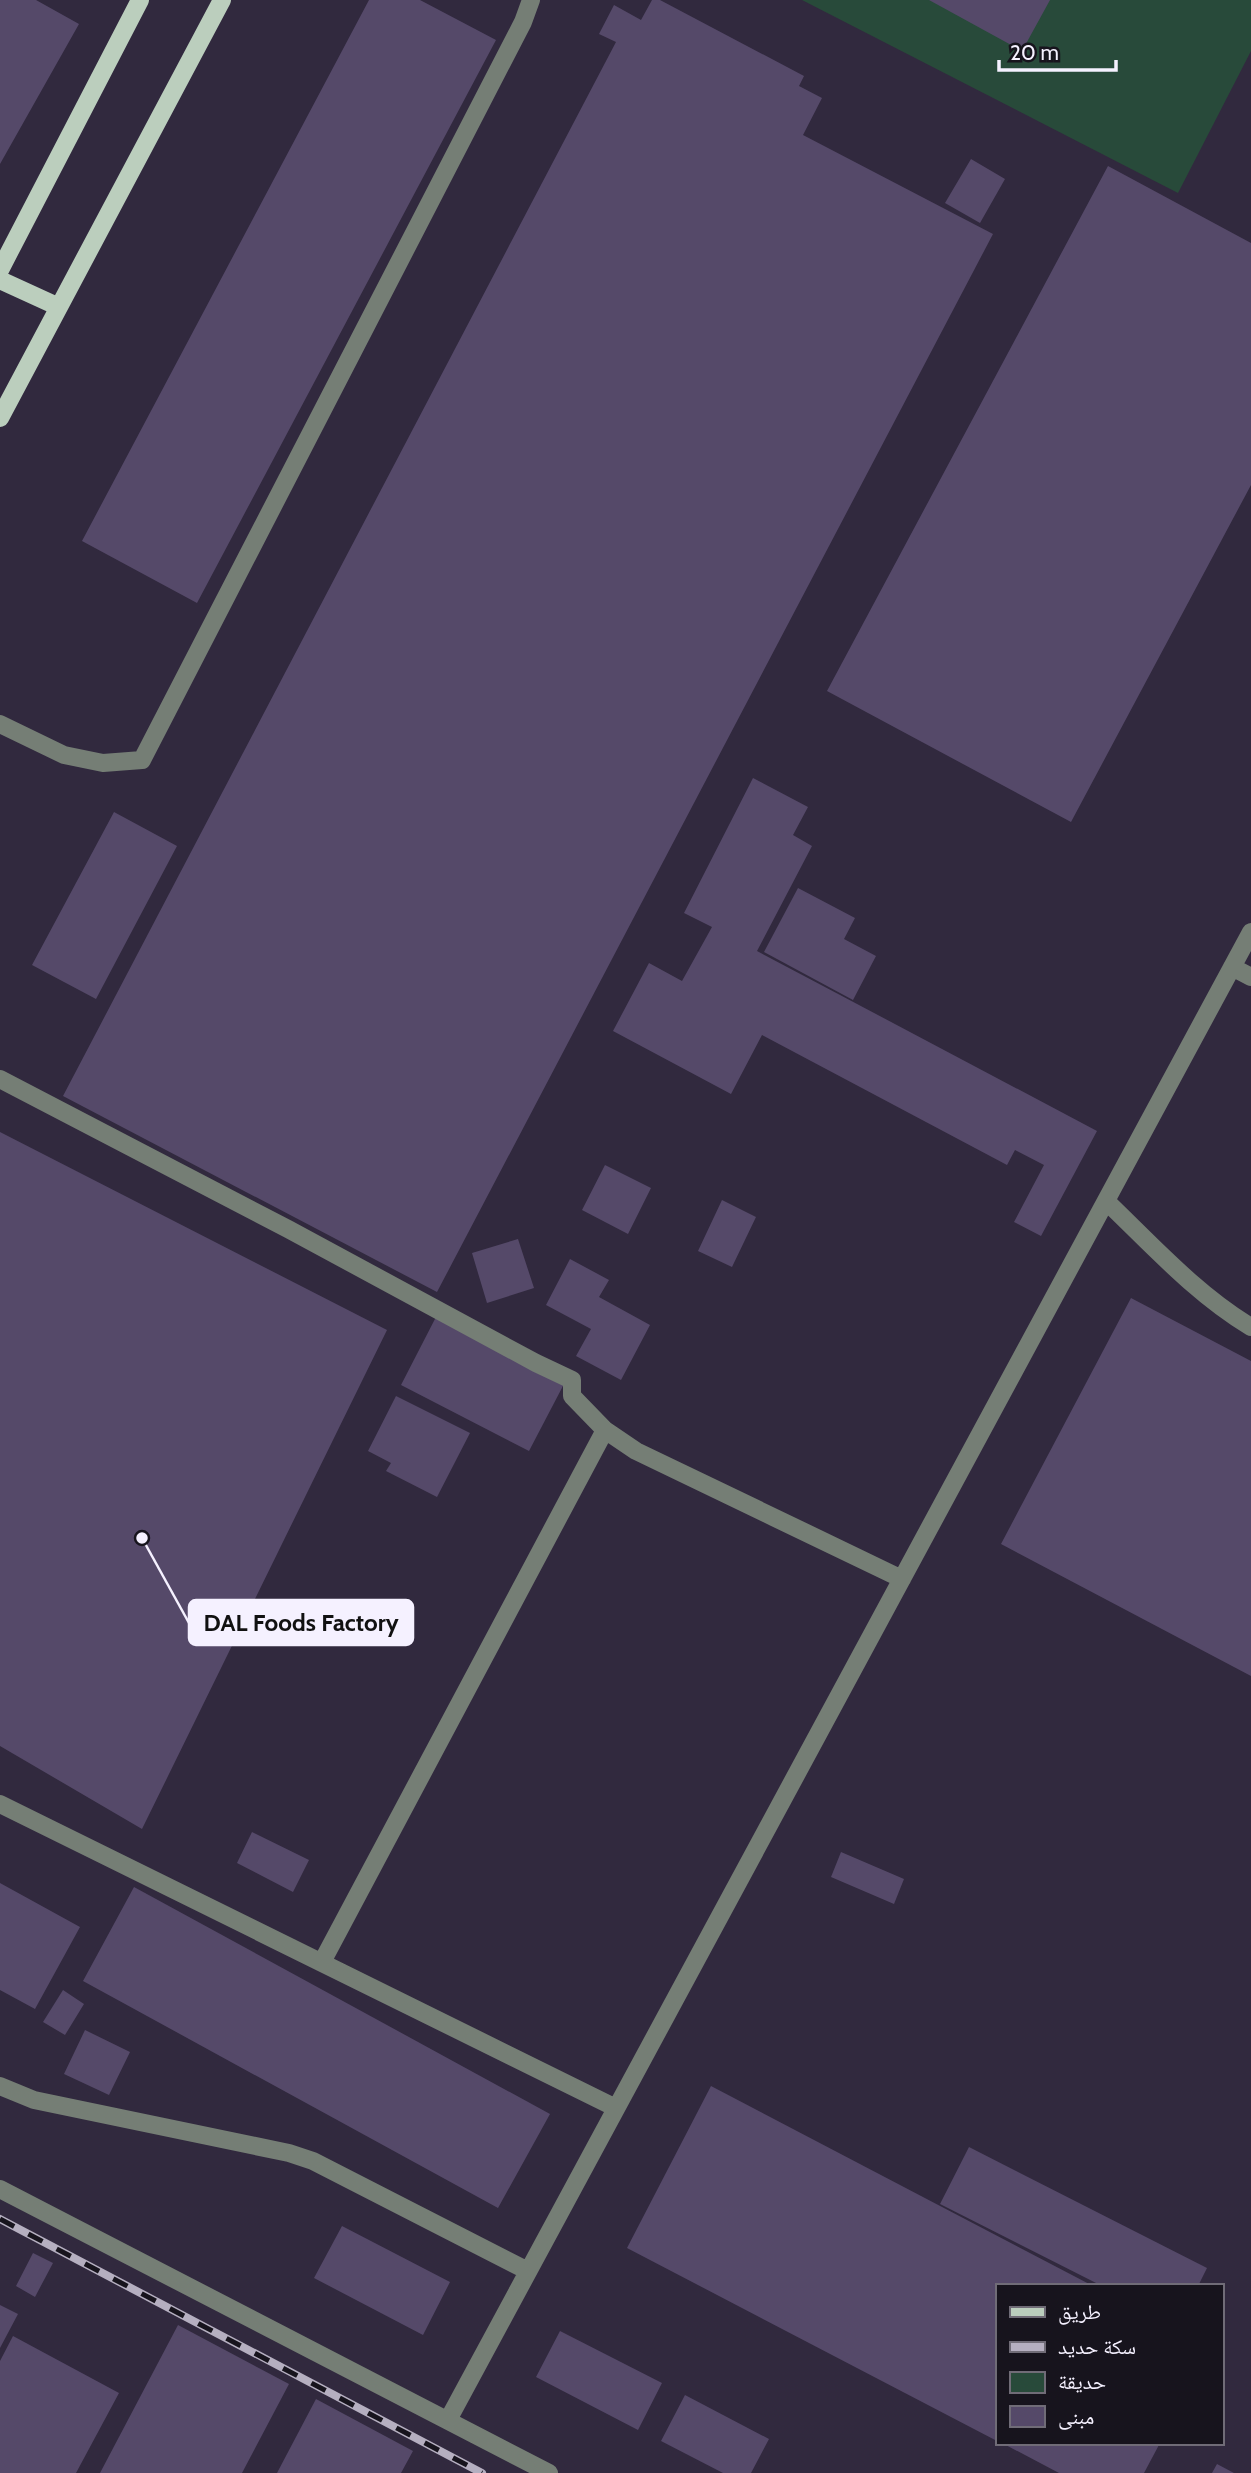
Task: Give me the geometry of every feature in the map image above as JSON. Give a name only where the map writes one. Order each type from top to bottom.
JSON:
[{"type":"main road","points":[[0,270],[140,0]]},
{"type":"main road","points":[[0,418],[222,0]]},
{"type":"main road","points":[[0,279],[59,307]]},
{"type":"street","points":[[0,724],[64,755],[103,763],[142,760],[523,22],[531,0]]},
{"type":"street","points":[[448,2420],[1251,932]]},
{"type":"street","points":[[1232,967],[1251,977]]},
{"type":"street","points":[[0,1079],[572,1380],[572,1396],[605,1430],[636,1451],[902,1579]]},
{"type":"street","points":[[1106,1201],[1188,1279],[1230,1314],[1251,1327]]},
{"type":"street","points":[[322,1962],[605,1430]]},
{"type":"street","points":[[0,1804],[616,2108]]},
{"type":"street","points":[[0,2086],[34,2099],[289,2153],[313,2161],[528,2271]]},
{"type":"street","points":[[0,2189],[549,2473]]},
{"type":"green space","points":[[802,0],[1251,0],[1251,51],[1178,193]]},
{"type":"building","points":[[0,0],[36,0],[79,24],[0,164]]},
{"type":"building","points":[[369,0],[420,0],[496,40],[197,603],[82,541]]},
{"type":"building","points":[[652,0],[660,0],[804,76],[799,86],[822,98],[803,135],[993,234],[437,1292],[63,1096],[616,42],[599,34],[614,5],[641,20]]},
{"type":"building","points":[[929,0],[1050,0],[1022,51]]},
{"type":"building","points":[[971,159],[1005,179],[980,223],[945,203]]},
{"type":"building","points":[[1108,166],[1251,243],[1251,485],[1071,822],[827,691]]},
{"type":"building","points":[[753,778],[808,807],[793,835],[812,846],[757,951],[1097,1131],[1041,1236],[1014,1222],[1044,1165],[1015,1150],[1007,1165],[762,1035],[731,1094],[613,1031],[649,963],[682,981],[712,927],[684,913]]},
{"type":"building","points":[[114,812],[177,846],[96,999],[32,965]]},
{"type":"building","points":[[798,888],[855,918],[844,939],[876,956],[853,1000],[764,952]]},
{"type":"building","points":[[0,1132],[387,1330],[142,1829],[0,1746]]},
{"type":"building","points":[[605,1165],[651,1188],[628,1234],[582,1210]]},
{"type":"building","points":[[722,1200],[756,1217],[732,1267],[698,1251]]},
{"type":"building","points":[[518,1239],[534,1288],[487,1303],[472,1253]]},
{"type":"building","points":[[570,1259],[609,1280],[599,1297],[650,1325],[621,1380],[576,1356],[591,1329],[546,1305]]},
{"type":"building","points":[[1131,1298],[1251,1361],[1251,1676],[1001,1544]]},
{"type":"building","points":[[436,1317],[564,1384],[529,1451],[401,1385]]},
{"type":"building","points":[[396,1396],[470,1433],[437,1497],[386,1471],[391,1463],[368,1451]]},
{"type":"building","points":[[252,1832],[309,1860],[293,1892],[237,1863]]},
{"type":"building","points":[[841,1852],[904,1879],[894,1904],[831,1877]]},
{"type":"building","points":[[0,1883],[80,1927],[35,2009],[0,1990]]},
{"type":"building","points":[[134,1887],[550,2114],[498,2208],[83,1981]]},
{"type":"building","points":[[63,1990],[84,2004],[65,2035],[43,2022]]},
{"type":"building","points":[[85,2030],[130,2052],[109,2095],[64,2074]]},
{"type":"building","points":[[711,2086],[1089,2284],[996,2284],[996,2440],[627,2248]]},
{"type":"building","points":[[969,2147],[1207,2268],[1199,2284],[1098,2284],[940,2204]]},
{"type":"building","points":[[342,2226],[450,2282],[423,2335],[314,2278]]},
{"type":"building","points":[[33,2253],[53,2263],[35,2297],[16,2286]]},
{"type":"building","points":[[0,2305],[18,2314],[0,2348]]},
{"type":"building","points":[[178,2325],[289,2384],[242,2473],[100,2473]]},
{"type":"building","points":[[560,2331],[662,2383],[638,2430],[536,2377]]},
{"type":"building","points":[[13,2336],[119,2393],[76,2473],[0,2473],[0,2361]]},
{"type":"building","points":[[685,2395],[769,2439],[751,2473],[723,2473],[661,2441]]},
{"type":"building","points":[[316,2399],[413,2451],[401,2473],[277,2473]]},
{"type":"building","points":[[1006,2445],[1159,2445],[1144,2473],[1059,2473]]},
{"type":"building","points":[[1217,2464],[1234,2473],[1212,2473]]},
{"type":"railway","points":[[0,2219],[482,2473]]},
{"type":"place","name":"DAL Foods Factory","points":[[142,1538]]}]
